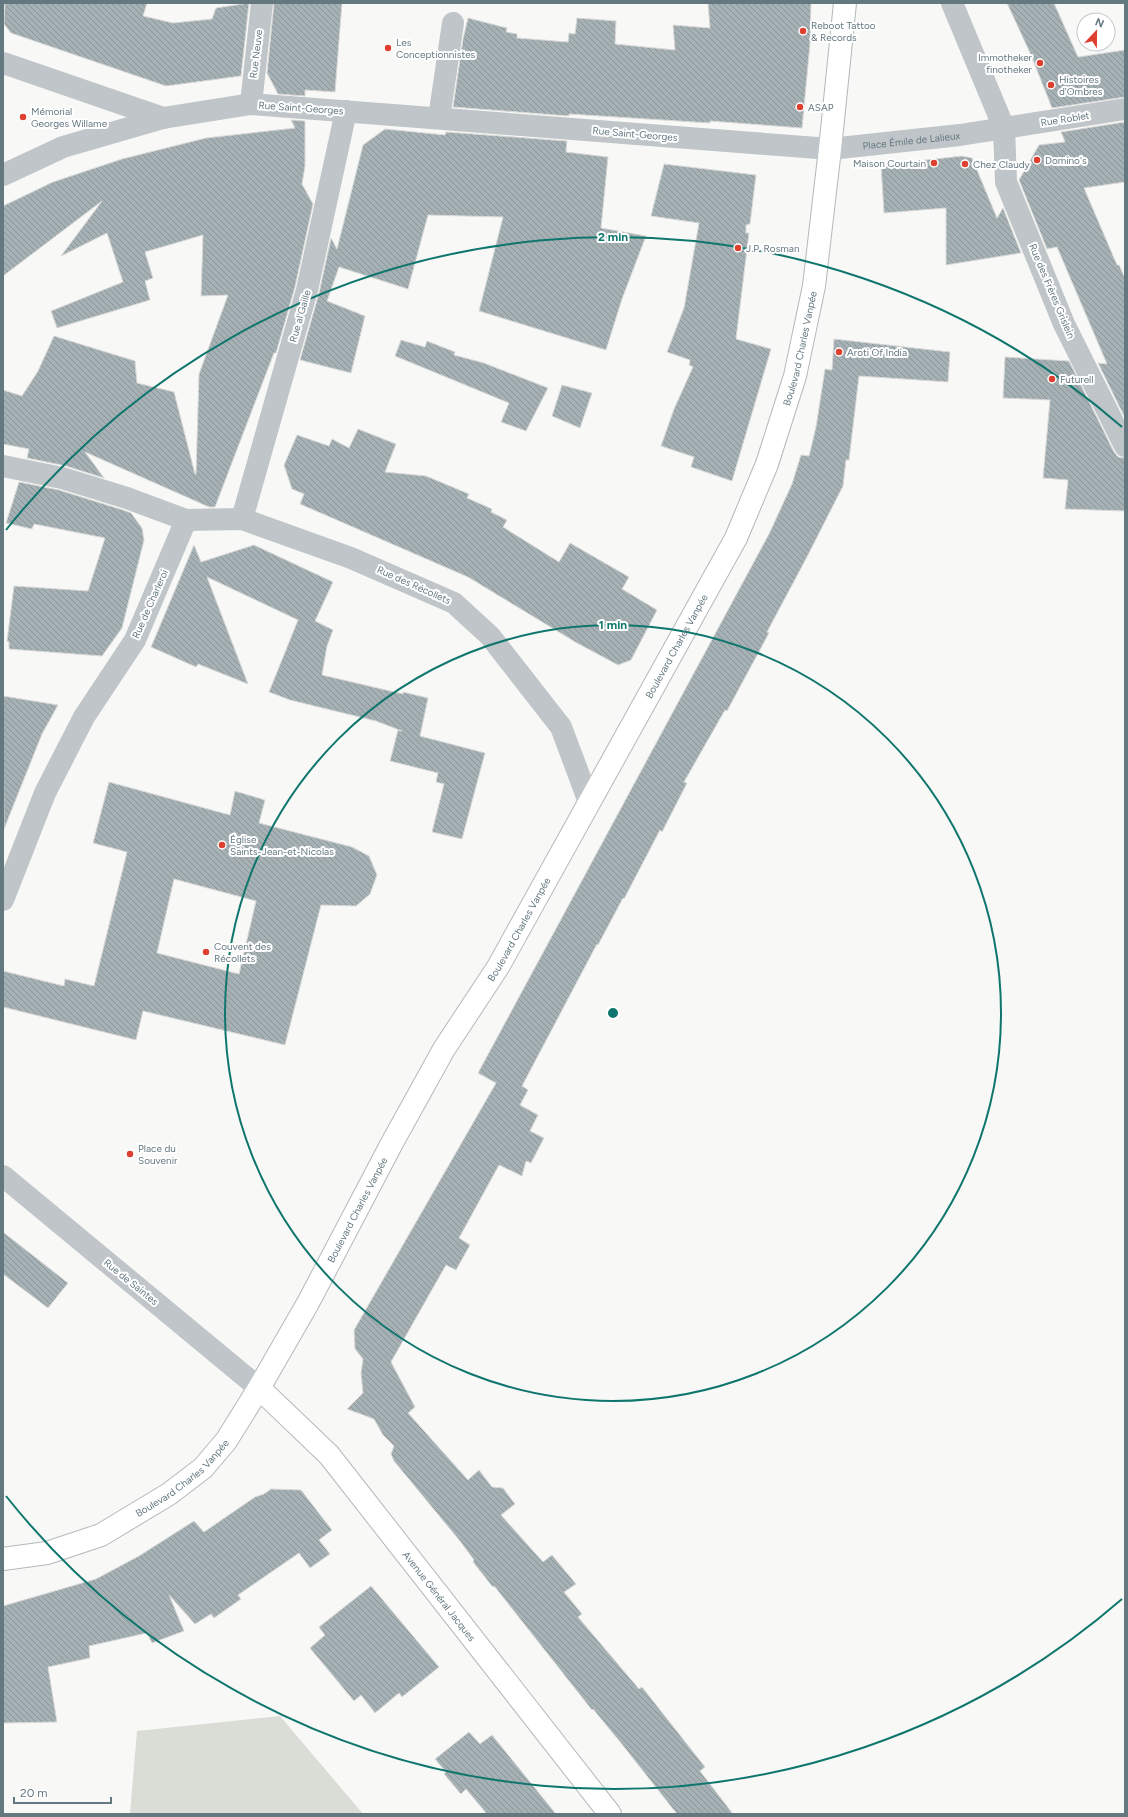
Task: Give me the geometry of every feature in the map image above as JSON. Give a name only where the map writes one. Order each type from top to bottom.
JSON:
[{"type":"main road","points":[[830,149],[845,3]]},
{"type":"main road","name":"Boulevard Charles Vanpée","points":[[3,1559],[47,1552],[101,1535],[169,1494],[203,1468],[226,1441],[259,1388],[308,1302],[392,1143],[441,1056],[498,967],[736,538],[768,464],[795,376],[814,286],[830,149]]},
{"type":"main road","name":"Avenue Général Jacques","points":[[259,1388],[330,1455],[610,1814]]},
{"type":"street","name":"Rue Neuve","points":[[250,104],[262,3]]},
{"type":"street","points":[[952,3],[1004,128]]},
{"type":"street","points":[[439,118],[453,23]]},
{"type":"street","name":"Rue Saint-Georges","points":[[3,62],[163,118]]},
{"type":"street","name":"Rue Saint-Georges","points":[[3,176],[63,147],[163,118],[250,104],[830,149]]},
{"type":"street","name":"Rue Roblet","points":[[1004,128],[1125,109]]},
{"type":"street","name":"Rue al'Gaille","points":[[242,518],[307,290],[346,112]]},
{"type":"street","name":"Place Émile de Lalieux","points":[[830,149],[960,135],[1004,128]]},
{"type":"street","name":"Rue des Frères Grislein","points":[[1004,128],[1006,182],[1064,324],[1125,446]]},
{"type":"street","points":[[3,466],[62,478],[127,498],[186,520]]},
{"type":"street","name":"Rue des Récollets","points":[[186,520],[242,518],[351,558],[454,603],[490,636],[561,727],[589,802]]},
{"type":"street","name":"Rue de Charleroi","points":[[3,900],[45,793],[84,717],[135,640],[186,520]]},
{"type":"street","name":"Rue de Saintes","points":[[3,1176],[259,1388]]},
{"type":"shaded area","points":[[280,1716],[363,1814],[130,1814],[137,1731]]},
{"type":"building","points":[[5,3],[147,3],[143,16],[173,23],[212,19],[216,8],[249,3],[241,76],[166,86],[11,33],[4,24]]},
{"type":"building","points":[[274,3],[342,3],[335,92],[305,90],[305,96],[278,94],[267,73]]},
{"type":"building","points":[[708,3],[811,3],[810,44],[802,128],[710,121],[710,123],[569,114],[569,116],[453,107],[463,39],[468,18],[507,28],[506,32],[517,34],[517,38],[568,42],[569,33],[575,34],[577,18],[616,21],[615,44],[675,50],[673,25],[710,28]]},
{"type":"building","points":[[1007,3],[1054,3],[1078,57],[1125,50],[1125,97],[1052,108],[1031,55]]},
{"type":"building","points":[[291,120],[305,121],[305,166],[302,184],[313,204],[295,287],[276,353],[274,353],[215,507],[209,507],[85,452],[104,478],[66,466],[27,458],[29,449],[3,444],[3,390],[22,396],[38,371],[54,336],[135,361],[137,383],[174,392],[196,474],[199,374],[228,295],[201,296],[203,235],[145,252],[153,278],[145,281],[150,300],[57,328],[51,311],[123,282],[107,233],[61,256],[102,201],[3,276],[3,206],[53,182],[122,159],[206,138],[295,128]]},
{"type":"building","points":[[1125,122],[1125,182],[1084,188],[1117,265],[1119,265],[1125,278],[1125,418],[1098,363],[1107,364],[1057,247],[1047,249],[1019,180],[1039,145],[1065,142],[1061,132]]},
{"type":"building","points":[[385,129],[445,135],[446,132],[567,141],[566,152],[608,157],[601,228],[646,236],[622,299],[606,350],[479,311],[503,217],[428,215],[408,289],[339,267],[327,301],[365,316],[351,373],[300,360],[319,293],[331,238],[337,249],[363,145]]},
{"type":"building","points":[[962,156],[972,158],[997,218],[1003,208],[1021,253],[946,265],[946,208],[884,213],[881,165]]},
{"type":"building","points":[[664,164],[756,175],[750,224],[746,225],[746,233],[749,233],[736,339],[771,349],[732,481],[691,467],[694,457],[661,446],[674,409],[693,367],[689,365],[690,360],[667,352],[684,308],[699,223],[651,216]]},
{"type":"building","points":[[834,339],[950,352],[948,382],[859,376],[849,460],[846,460],[843,486],[767,632],[769,633],[727,711],[725,710],[684,782],[687,783],[662,832],[660,830],[624,899],[623,898],[598,945],[597,944],[522,1086],[528,1090],[520,1105],[538,1115],[530,1131],[544,1138],[531,1163],[526,1161],[522,1176],[499,1165],[459,1238],[470,1245],[456,1270],[446,1265],[391,1362],[415,1407],[408,1413],[468,1480],[479,1470],[492,1487],[503,1488],[515,1504],[501,1515],[543,1562],[552,1555],[576,1584],[564,1592],[582,1614],[578,1617],[639,1689],[642,1687],[705,1767],[700,1771],[733,1814],[677,1814],[621,1743],[593,1709],[592,1710],[495,1587],[492,1586],[473,1562],[474,1560],[460,1541],[394,1461],[391,1454],[394,1446],[383,1435],[374,1419],[347,1409],[363,1393],[361,1373],[363,1359],[355,1349],[354,1330],[496,1083],[478,1073],[769,534],[792,484],[801,455],[809,456],[816,427],[825,369],[832,370]]},
{"type":"building","points":[[401,340],[425,347],[427,341],[455,352],[454,355],[484,363],[548,388],[526,431],[501,422],[509,403],[395,356]]},
{"type":"building","points":[[1005,357],[1069,361],[1114,452],[1118,457],[1125,458],[1125,511],[1065,509],[1068,480],[1043,478],[1050,400],[1003,398]]},
{"type":"building","points":[[562,385],[592,393],[580,428],[552,416]]},
{"type":"building","points":[[358,429],[396,444],[385,472],[426,476],[469,494],[467,498],[492,509],[491,512],[507,520],[503,527],[559,562],[570,543],[629,577],[622,589],[657,610],[631,660],[618,665],[577,643],[468,577],[300,504],[304,494],[292,489],[284,465],[297,435],[329,446],[332,439],[349,448]]},
{"type":"building","points":[[19,482],[59,490],[123,510],[131,513],[142,528],[144,540],[122,628],[102,656],[9,649],[9,642],[7,641],[14,586],[88,591],[105,538],[34,524],[32,529],[6,523]]},
{"type":"building","points":[[194,545],[201,562],[254,545],[333,582],[315,621],[333,630],[327,646],[322,675],[403,694],[403,692],[428,698],[420,736],[485,753],[462,839],[432,832],[444,784],[436,782],[438,773],[390,761],[398,730],[402,731],[376,721],[290,700],[269,692],[298,620],[207,577],[248,684],[198,664],[196,667],[151,647]]},
{"type":"building","points":[[3,696],[58,705],[42,734],[4,829]]},
{"type":"building","name":"Couvent des Récollets","points":[[109,782],[230,815],[235,791],[265,800],[259,823],[352,847],[369,856],[377,875],[370,894],[356,906],[321,905],[285,1045],[143,1011],[136,1040],[3,1007],[3,971],[64,986],[65,979],[94,986],[127,852],[93,843]],"holes":[[[174,879],[256,901],[239,974],[157,953]]]},
{"type":"building","points":[[3,1232],[68,1283],[48,1308],[3,1274]]},
{"type":"building","points":[[271,1489],[301,1490],[332,1530],[319,1540],[330,1554],[310,1568],[299,1553],[238,1595],[241,1599],[214,1618],[211,1614],[195,1624],[169,1595],[184,1631],[152,1643],[147,1633],[89,1646],[90,1658],[48,1667],[57,1722],[3,1723],[3,1606],[96,1579],[139,1556],[194,1521],[204,1532],[255,1497],[264,1494]]},
{"type":"building","points":[[371,1586],[439,1667],[402,1697],[399,1693],[375,1713],[361,1695],[354,1701],[310,1648],[325,1635],[319,1627]]},
{"type":"building","points":[[469,1732],[480,1744],[492,1735],[556,1814],[487,1814],[466,1789],[461,1794],[444,1774],[446,1772],[435,1759]]},
{"type":"place","name":"Reboot Tattoo & Records","points":[[803,31]]},
{"type":"place","name":"Les Conceptionnistes","points":[[388,48]]},
{"type":"place","name":"Immotheker finotheker","points":[[1040,63]]},
{"type":"place","name":"Histoires d'Ombres","points":[[1051,85]]},
{"type":"place","name":"ASAP","points":[[800,107]]},
{"type":"place","name":"Mémorial Georges Willame","points":[[23,117]]},
{"type":"place","name":"Domino's","points":[[1037,160]]},
{"type":"place","name":"Maison Courtain","points":[[934,163]]},
{"type":"place","name":"Chez Claudy","points":[[965,164]]},
{"type":"place","name":"J.P. Rosman","points":[[738,248]]},
{"type":"place","name":"Aroti Of India","points":[[839,352]]},
{"type":"place","name":"Futurell","points":[[1052,379]]},
{"type":"place","name":"Église Saints-Jean-et-Nicolas","points":[[222,845]]},
{"type":"place","name":"Couvent des Récollets","points":[[206,952]]},
{"type":"place","name":"Place du Souvenir","points":[[130,1154]]}]
